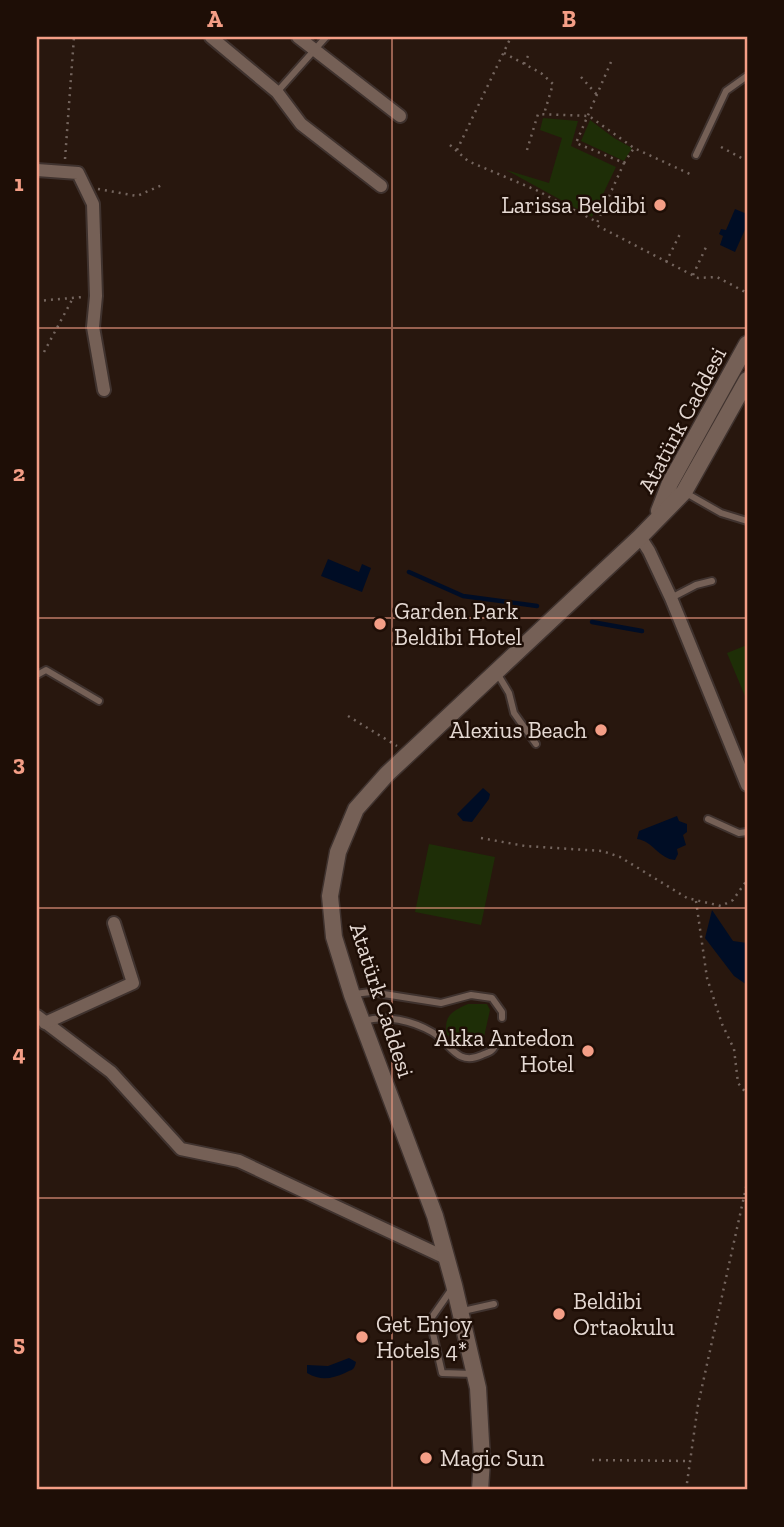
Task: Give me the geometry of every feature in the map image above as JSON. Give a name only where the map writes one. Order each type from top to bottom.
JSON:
[{"type":"street","points":[[211,37],[277,92],[301,124],[381,186]]},
{"type":"street","points":[[298,37],[400,116]]},
{"type":"street","points":[[37,170],[78,173],[93,204],[96,296],[93,327],[104,390]]},
{"type":"street","name":"Atatürk Caddesi","points":[[677,488],[747,345]]},
{"type":"street","name":"Atatürk Caddesi","points":[[480,1490],[482,1460],[478,1388],[461,1311],[435,1216],[352,995],[334,937],[330,895],[338,852],[356,809],[408,754],[640,537],[677,488],[747,380]]},
{"type":"street","points":[[640,537],[671,598],[747,785]]},
{"type":"street","points":[[41,1019],[133,983],[114,923]]},
{"type":"street","points":[[41,1019],[111,1072],[181,1149],[239,1161],[446,1258]]},
{"type":"lane","points":[[277,92],[326,37]]},
{"type":"lane","points":[[696,155],[726,91],[747,76]]},
{"type":"lane","points":[[677,488],[721,513],[746,520],[747,511]]},
{"type":"lane","points":[[671,598],[696,585],[712,581]]},
{"type":"lane","points":[[37,675],[47,670],[99,701]]},
{"type":"lane","points":[[496,671],[509,693],[514,713],[536,744]]},
{"type":"lane","points":[[708,819],[739,833],[747,832]]},
{"type":"lane","points":[[352,995],[371,992],[441,1003],[471,995],[492,998],[502,1012],[502,1018]]},
{"type":"lane","points":[[362,1021],[377,1016],[400,1020],[434,1033],[453,1054],[475,1059],[493,1051],[495,1046]]},
{"type":"lane","points":[[454,1285],[430,1321],[442,1373],[475,1374]]},
{"type":"lane","points":[[461,1311],[494,1304]]},
{"type":"path","points":[[64,172],[74,37]]},
{"type":"path","points":[[457,150],[511,37]]},
{"type":"path","points":[[524,64],[530,52]]},
{"type":"path","points":[[504,53],[541,73],[553,84],[544,114]]},
{"type":"path","points":[[611,62],[576,143],[624,163]]},
{"type":"path","points":[[581,77],[598,96]]},
{"type":"path","points":[[527,150],[538,114],[589,116],[634,148],[692,175]]},
{"type":"path","points":[[450,145],[468,161],[536,190],[597,222],[596,225],[698,278],[717,277],[747,292]]},
{"type":"path","points":[[721,147],[747,161]]},
{"type":"path","points":[[597,222],[624,163],[634,148]]},
{"type":"path","points":[[85,186],[137,196],[162,186]]},
{"type":"path","points":[[666,262],[681,233]]},
{"type":"path","points":[[693,275],[708,245]]},
{"type":"path","points":[[37,301],[96,296]]},
{"type":"path","points":[[44,352],[73,298]]},
{"type":"path","points":[[348,716],[408,754]]},
{"type":"path","points":[[481,838],[525,846],[602,851],[620,858],[687,898],[720,906],[733,900],[747,880]]},
{"type":"path","points":[[696,900],[707,978],[722,1024],[734,1049],[738,1083],[747,1094]]},
{"type":"path","points":[[686,1490],[698,1405],[747,1183]]},
{"type":"path","points":[[592,1460],[690,1461]]},
{"type":"green space","points":[[543,118],[578,121],[571,146],[616,167],[592,217],[506,170],[549,183],[562,138],[540,130]]},
{"type":"green space","points":[[590,120],[632,148],[624,161],[581,141]]},
{"type":"green space","points":[[747,645],[747,701],[727,653]]},
{"type":"green space","points":[[429,844],[495,857],[481,925],[415,912]]},
{"type":"green space","points":[[468,1004],[487,1004],[490,1010],[482,1046],[471,1047],[447,1035],[446,1023],[450,1015]]},
{"type":"water","points":[[735,209],[747,214],[747,225],[735,252],[720,245],[723,236],[719,234],[721,229],[726,230]]},
{"type":"water","points":[[328,559],[359,572],[362,564],[371,568],[362,592],[321,576]]},
{"type":"water","points":[[483,788],[490,794],[489,799],[472,822],[463,821],[457,814]]},
{"type":"water","points":[[677,816],[679,821],[687,824],[687,832],[683,835],[686,845],[677,849],[675,860],[665,857],[643,840],[637,839],[639,831]]},
{"type":"water","points":[[712,910],[733,941],[747,943],[747,985],[734,976],[705,938]]},
{"type":"water","points":[[349,1358],[356,1362],[354,1367],[340,1375],[321,1378],[307,1373],[307,1365],[328,1366]]},
{"type":"waterway","points":[[409,572],[463,596],[537,606]]},
{"type":"waterway","points":[[592,622],[642,631]]},
{"type":"place","name":"Larissa Beldibi","points":[[660,205]]},
{"type":"place","name":"Garden Park Beldibi Hotel","points":[[380,624]]},
{"type":"place","name":"Alexius Beach","points":[[601,730]]},
{"type":"place","name":"Akka Antedon Hotel","points":[[588,1051]]},
{"type":"place","name":"Beldibi Ortaokulu","points":[[559,1314]]},
{"type":"place","name":"Get Enjoy Hotels 4*","points":[[362,1337]]},
{"type":"place","name":"Magic Sun","points":[[426,1458]]}]
